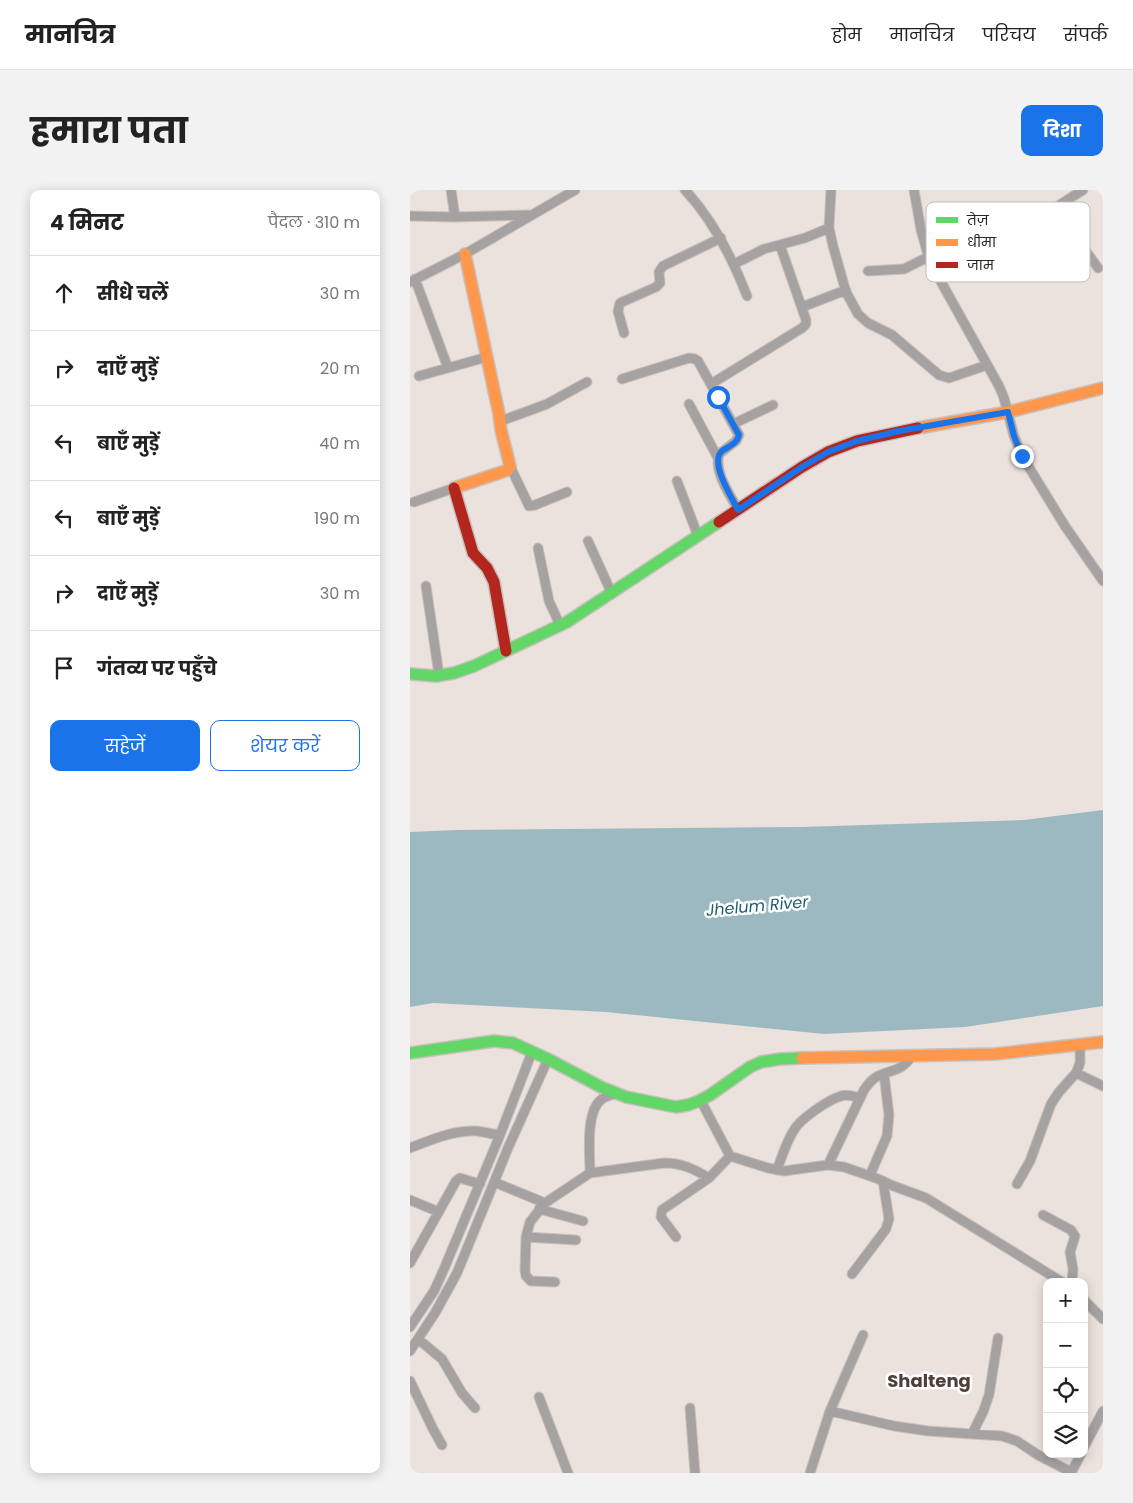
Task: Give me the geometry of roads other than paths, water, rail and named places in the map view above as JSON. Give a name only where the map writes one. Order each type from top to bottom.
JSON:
[{"type":"street","points":[[451,190],[455,217]]},
{"type":"street","points":[[448,368],[412,280],[465,254],[575,190]]},
{"type":"street","points":[[685,190],[720,238],[734,264],[747,296]]},
{"type":"street","points":[[831,190],[829,228],[846,290],[858,314],[863,319],[892,335],[939,375],[949,378],[987,365]]},
{"type":"street","points":[[914,190],[926,249]]},
{"type":"street","points":[[1064,202],[1083,190]]},
{"type":"street","points":[[410,216],[531,215]]},
{"type":"street","points":[[734,264],[758,252],[806,238],[829,228]]},
{"type":"street","points":[[624,333],[618,311],[620,303],[656,287],[660,283],[659,272],[663,266],[720,238]]},
{"type":"street","points":[[711,384],[805,326],[806,320],[802,307],[780,245]]},
{"type":"street","points":[[465,254],[510,466],[529,506],[567,492]]},
{"type":"street","points":[[1090,257],[1098,268]]},
{"type":"street","points":[[868,271],[904,269],[926,258]]},
{"type":"street","points":[[941,282],[999,386],[1022,456],[1065,526],[1103,581]]},
{"type":"street","points":[[802,307],[846,290]]},
{"type":"street","points":[[419,376],[487,357]]},
{"type":"street","points":[[622,379],[689,358],[698,361],[739,435],[738,439],[722,452],[718,458]]},
{"type":"street","points":[[500,421],[541,407],[587,382]]},
{"type":"street","points":[[410,674],[440,675],[454,673],[560,625],[612,594],[802,467],[828,452],[857,441],[899,431],[1008,412],[1103,388]]},
{"type":"street","points":[[689,404],[718,458],[720,473],[738,510]]},
{"type":"street","points":[[733,424],[772,405]]},
{"type":"street","points":[[414,502],[508,470],[510,466]]},
{"type":"street","points":[[677,482],[698,536]]},
{"type":"street","points":[[454,488],[473,553],[487,568],[494,582],[506,651]]},
{"type":"street","points":[[588,541],[612,594]]},
{"type":"street","points":[[538,548],[549,601],[560,625]]},
{"type":"street","points":[[426,586],[440,675]]},
{"type":"street","points":[[410,1053],[494,1041],[513,1043],[617,1093],[646,1102],[676,1107],[691,1106],[701,1101],[753,1066],[766,1060],[995,1054],[1103,1042]]},
{"type":"street","points":[[1017,1184],[1030,1161],[1051,1104],[1058,1092],[1076,1073],[1080,1063],[1080,1045]]},
{"type":"street","points":[[410,1327],[431,1307],[452,1282],[460,1247],[480,1184],[500,1135],[540,1055]]},
{"type":"street","points":[[410,1351],[418,1339],[441,1276],[460,1247],[494,1182],[508,1148],[540,1055]]},
{"type":"street","points":[[828,1165],[870,1081],[900,1068],[912,1056]]},
{"type":"street","points":[[1076,1073],[1103,1086]]},
{"type":"street","points":[[870,1176],[887,1136],[889,1115],[884,1074]]},
{"type":"street","points":[[590,1173],[589,1144],[594,1112],[600,1100],[617,1093]]},
{"type":"street","points":[[776,1170],[794,1128],[803,1118],[840,1096],[846,1095],[860,1098]]},
{"type":"street","points":[[701,1101],[730,1156],[776,1170],[796,1170],[811,1166],[828,1165],[844,1167],[870,1176],[930,1200],[1056,1278]]},
{"type":"street","points":[[410,1148],[455,1133],[475,1131],[500,1135]]},
{"type":"street","points":[[676,1237],[661,1217],[662,1210],[709,1178],[730,1156]]},
{"type":"street","points":[[555,1282],[531,1281],[526,1276],[526,1237],[530,1222],[542,1206],[590,1173],[675,1163],[687,1166],[709,1178]]},
{"type":"street","points":[[410,1263],[458,1178],[480,1184]]},
{"type":"street","points":[[852,1274],[886,1230],[888,1219],[883,1181]]},
{"type":"street","points":[[494,1182],[542,1206],[583,1221]]},
{"type":"street","points":[[410,1200],[439,1212]]},
{"type":"street","points":[[1043,1215],[1071,1230],[1075,1236],[1070,1252],[1072,1278]]},
{"type":"street","points":[[526,1237],[576,1240]]},
{"type":"street","points":[[441,1276],[452,1282]]},
{"type":"street","points":[[1088,1304],[1103,1321]]},
{"type":"street","points":[[810,1473],[830,1411],[864,1335]]},
{"type":"street","points":[[972,1434],[989,1395],[998,1338]]},
{"type":"street","points":[[418,1339],[442,1359],[462,1393],[475,1408]]},
{"type":"street","points":[[410,1381],[442,1445]]},
{"type":"street","points":[[539,1397],[568,1473]]},
{"type":"street","points":[[690,1408],[695,1473]]},
{"type":"street","points":[[830,1411],[894,1426],[1010,1438],[1071,1472],[1079,1458]]},
{"type":"street","points":[[1088,1440],[1103,1411]]},
{"type":"water","name":"Jhelum River","points":[[1103,810],[1103,1006],[965,1027],[824,1034],[606,1012],[433,1003],[410,1007],[410,832],[801,827],[1024,820]]},
{"type":"district","name":"Shalteng","points":[[929,1380]]}]
